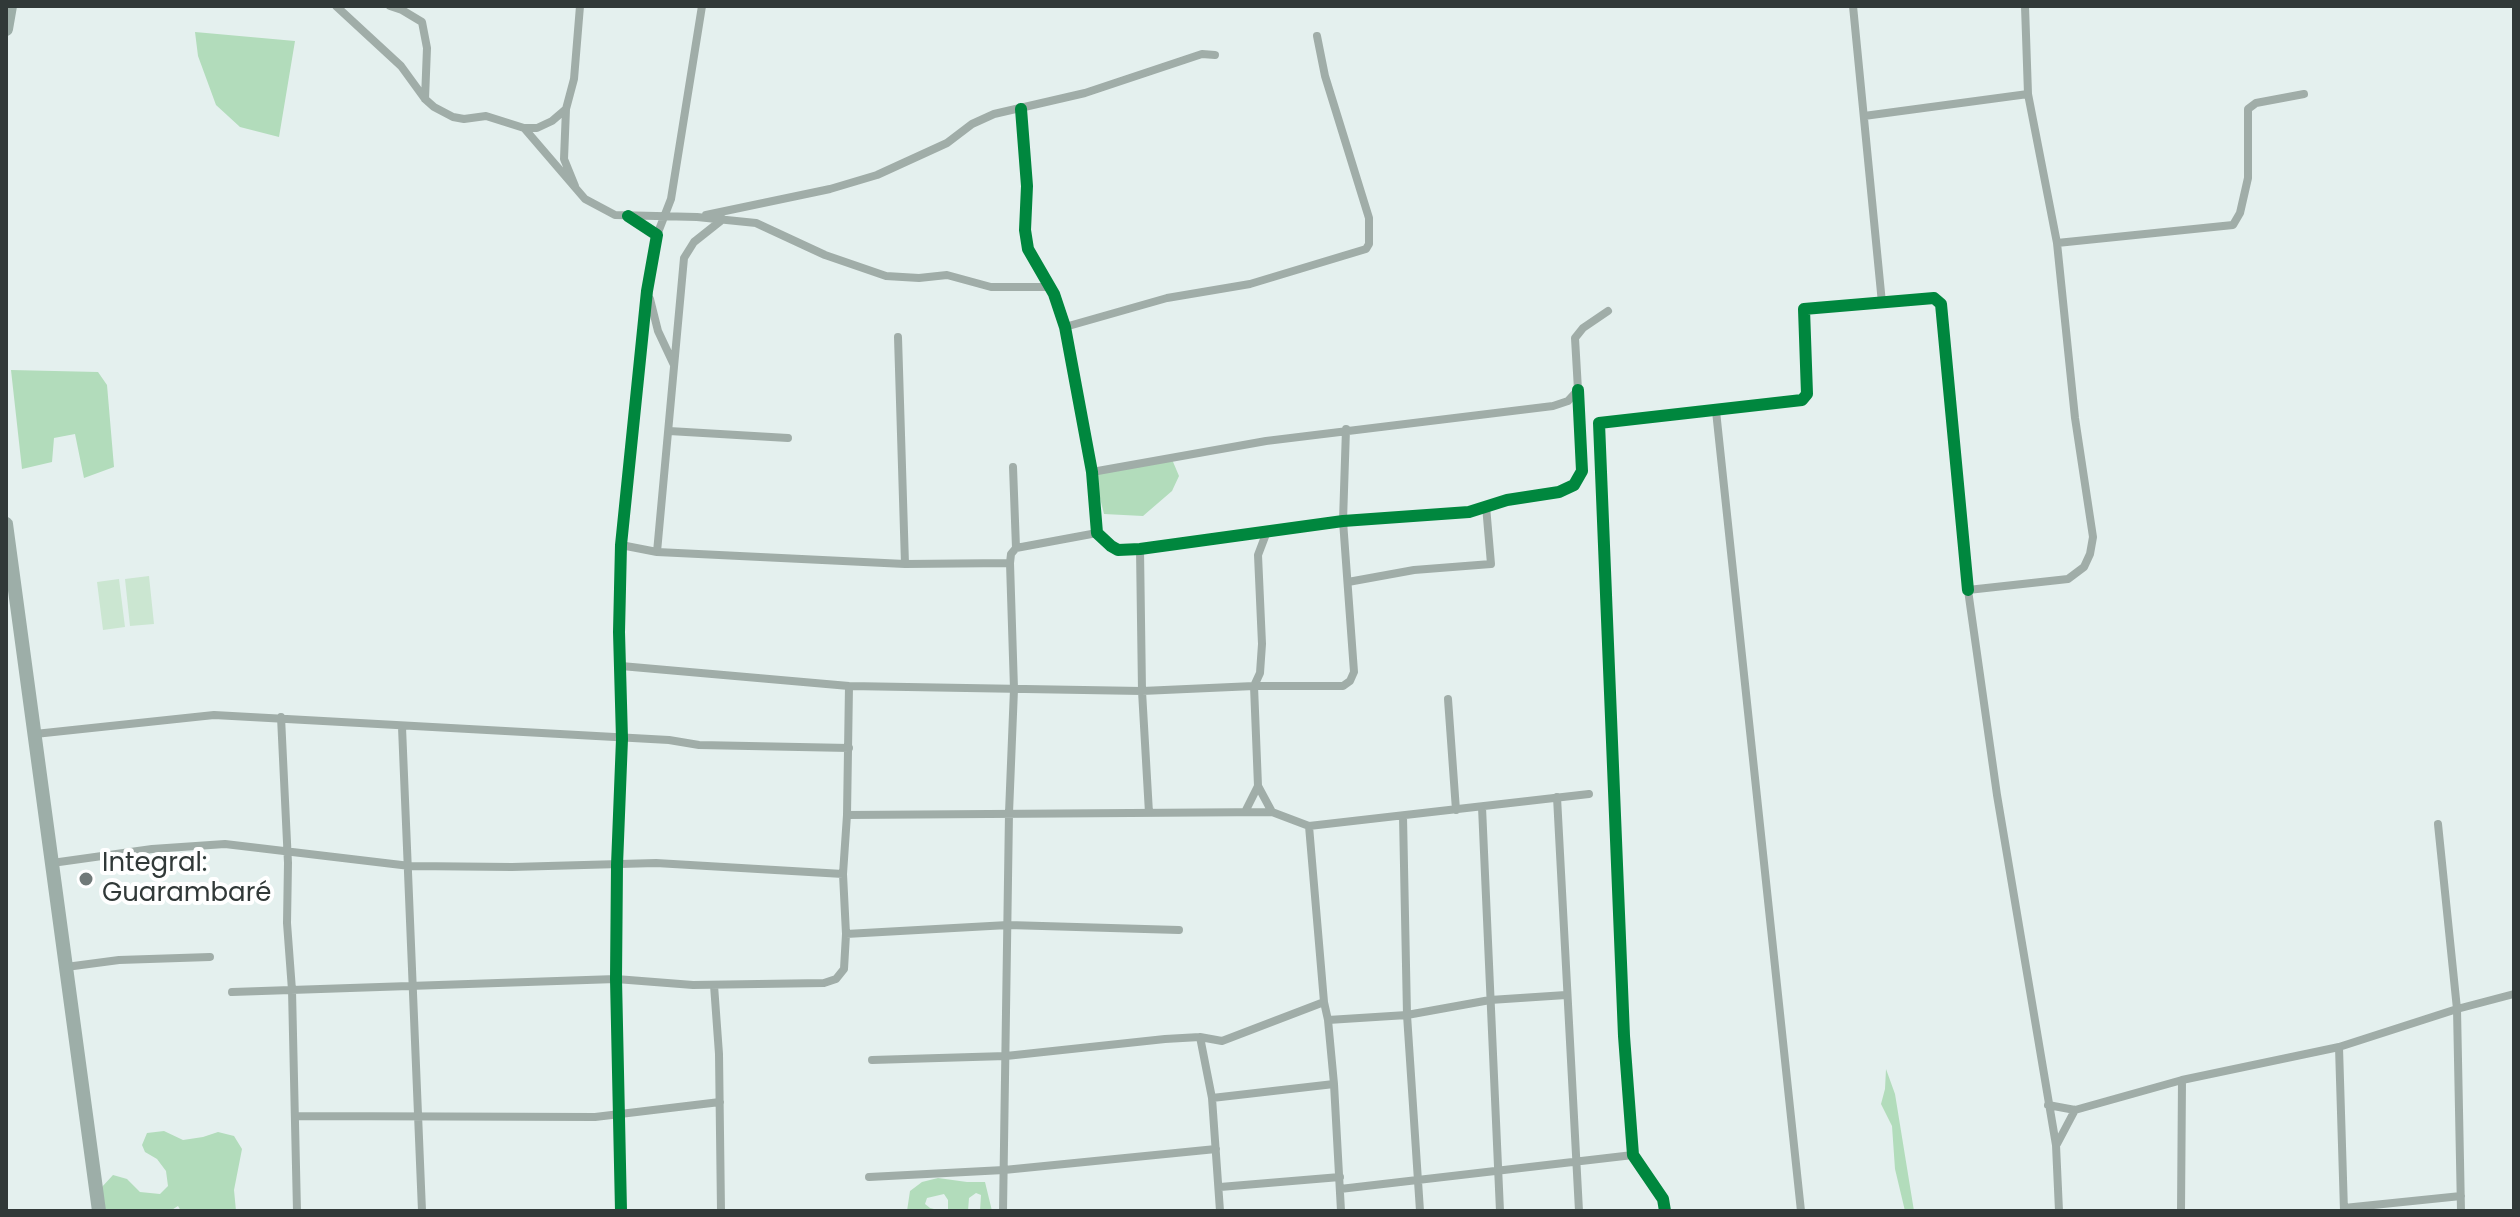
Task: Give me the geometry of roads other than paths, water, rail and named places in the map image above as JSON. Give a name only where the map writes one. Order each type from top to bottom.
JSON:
[{"type":"main road","points":[[6,29],[10,6]]},
{"type":"main road","points":[[6,524],[11,602],[35,734],[99,1211]]},
{"type":"street","points":[[336,6],[401,66],[425,99],[453,117],[486,116],[524,128],[537,128],[566,109]]},
{"type":"street","points":[[390,6],[422,22],[427,48],[425,99]]},
{"type":"street","points":[[576,190],[564,159],[566,109],[574,79],[580,6]]},
{"type":"street","points":[[621,1211],[616,979],[622,739],[621,545],[647,291],[657,235],[671,199],[702,6]]},
{"type":"street","points":[[1853,6],[1882,303]]},
{"type":"street","points":[[1968,590],[2068,579],[2084,567],[2093,537],[2075,418],[2057,243],[2028,94],[2024,9]]},
{"type":"street","points":[[1065,327],[1167,298],[1250,284],[1366,249],[1369,244],[1369,218],[1325,76],[1317,36]]},
{"type":"street","points":[[697,217],[830,189],[877,175],[947,143],[972,124],[994,114],[1085,93],[1202,54],[1215,55]]},
{"type":"street","points":[[1864,116],[2028,94]]},
{"type":"street","points":[[2057,243],[2233,225],[2240,213],[2248,178],[2248,109],[2256,103],[2304,94]]},
{"type":"street","points":[[1021,109],[1028,249],[1049,287],[1065,327],[1092,472],[1097,533],[1118,550],[1266,534],[1343,521],[1469,512],[1507,500],[1559,492],[1574,485],[1582,471],[1575,338],[1583,328],[1608,311]]},
{"type":"street","points":[[524,128],[576,190],[600,209],[615,215],[697,217],[756,223],[776,230],[799,244],[876,274],[919,278],[947,275],[991,287],[1049,287]]},
{"type":"street","points":[[657,552],[684,258],[694,242],[738,207]]},
{"type":"street","points":[[628,216],[657,235]]},
{"type":"street","points":[[647,291],[656,324],[676,367]]},
{"type":"street","points":[[1580,423],[1716,411],[1806,398],[1804,309],[1926,297],[1934,298],[1941,304],[1968,590],[1994,780],[2056,1145],[2059,1211]]},
{"type":"street","points":[[898,337],[905,564]]},
{"type":"street","points":[[1092,472],[1346,429],[1553,406],[1568,401],[1578,390]]},
{"type":"street","points":[[1716,411],[1801,1211]]},
{"type":"street","points":[[1599,423],[1624,1036],[1633,1155],[1663,1199],[1665,1211]]},
{"type":"street","points":[[621,666],[849,686],[1142,691],[1343,686],[1350,681],[1354,672],[1343,521],[1346,429]]},
{"type":"street","points":[[669,431],[788,438]]},
{"type":"street","points":[[1013,467],[1016,548]]},
{"type":"street","points":[[1348,582],[1414,570],[1491,564],[1486,506]]},
{"type":"street","points":[[1003,1211],[1014,689],[1011,554],[1016,548],[1097,533]]},
{"type":"street","points":[[1266,534],[1258,555],[1262,644],[1260,673],[1254,686],[1258,786],[1272,812]]},
{"type":"street","points":[[621,545],[657,552],[905,564],[1010,563]]},
{"type":"street","points":[[1140,549],[1142,691],[1149,813]]},
{"type":"street","points":[[232,992],[616,979],[714,985],[824,983],[836,979],[844,969],[846,934],[843,874],[849,686]]},
{"type":"street","points":[[1448,699],[1456,810]]},
{"type":"street","points":[[35,734],[214,715],[669,740],[714,746],[849,748]]},
{"type":"street","points":[[281,717],[297,1211]]},
{"type":"street","points":[[402,727],[422,1211]]},
{"type":"street","points":[[1245,812],[1258,786]]},
{"type":"street","points":[[847,815],[1272,812],[1309,826],[1589,794]]},
{"type":"street","points":[[1557,797],[1579,1211]]},
{"type":"street","points":[[1482,807],[1500,1211]]},
{"type":"street","points":[[1403,816],[1407,1015],[1420,1211]]},
{"type":"street","points":[[2438,824],[2457,1009],[2461,1211]]},
{"type":"street","points":[[1309,826],[1334,1084],[1341,1211]]},
{"type":"street","points":[[52,863],[152,849],[225,844],[410,866],[671,863],[843,874]]},
{"type":"street","points":[[846,934],[1008,925],[1179,930]]},
{"type":"street","points":[[66,967],[119,960],[210,957]]},
{"type":"street","points":[[714,985],[721,1211]]},
{"type":"street","points":[[2048,1105],[2075,1110],[2182,1080],[2339,1047],[2514,994]]},
{"type":"street","points":[[1328,1020],[1407,1015],[1490,1000],[1566,995]]},
{"type":"street","points":[[872,1060],[1006,1056],[1200,1037],[1222,1041],[1324,1002]]},
{"type":"street","points":[[1200,1037],[1212,1098],[1220,1211]]},
{"type":"street","points":[[2339,1047],[2344,1210],[2461,1196]]},
{"type":"street","points":[[2181,1211],[2182,1080]]},
{"type":"street","points":[[1212,1098],[1334,1084]]},
{"type":"street","points":[[296,1116],[545,1118],[620,1115],[720,1102]]},
{"type":"street","points":[[2056,1145],[2075,1110]]},
{"type":"street","points":[[869,1177],[1004,1170],[1216,1149]]},
{"type":"street","points":[[1340,1189],[1633,1155]]},
{"type":"street","points":[[1220,1187],[1340,1177]]},
{"type":"place","name":"Integral: Guarambaré","points":[[86,879]]}]
